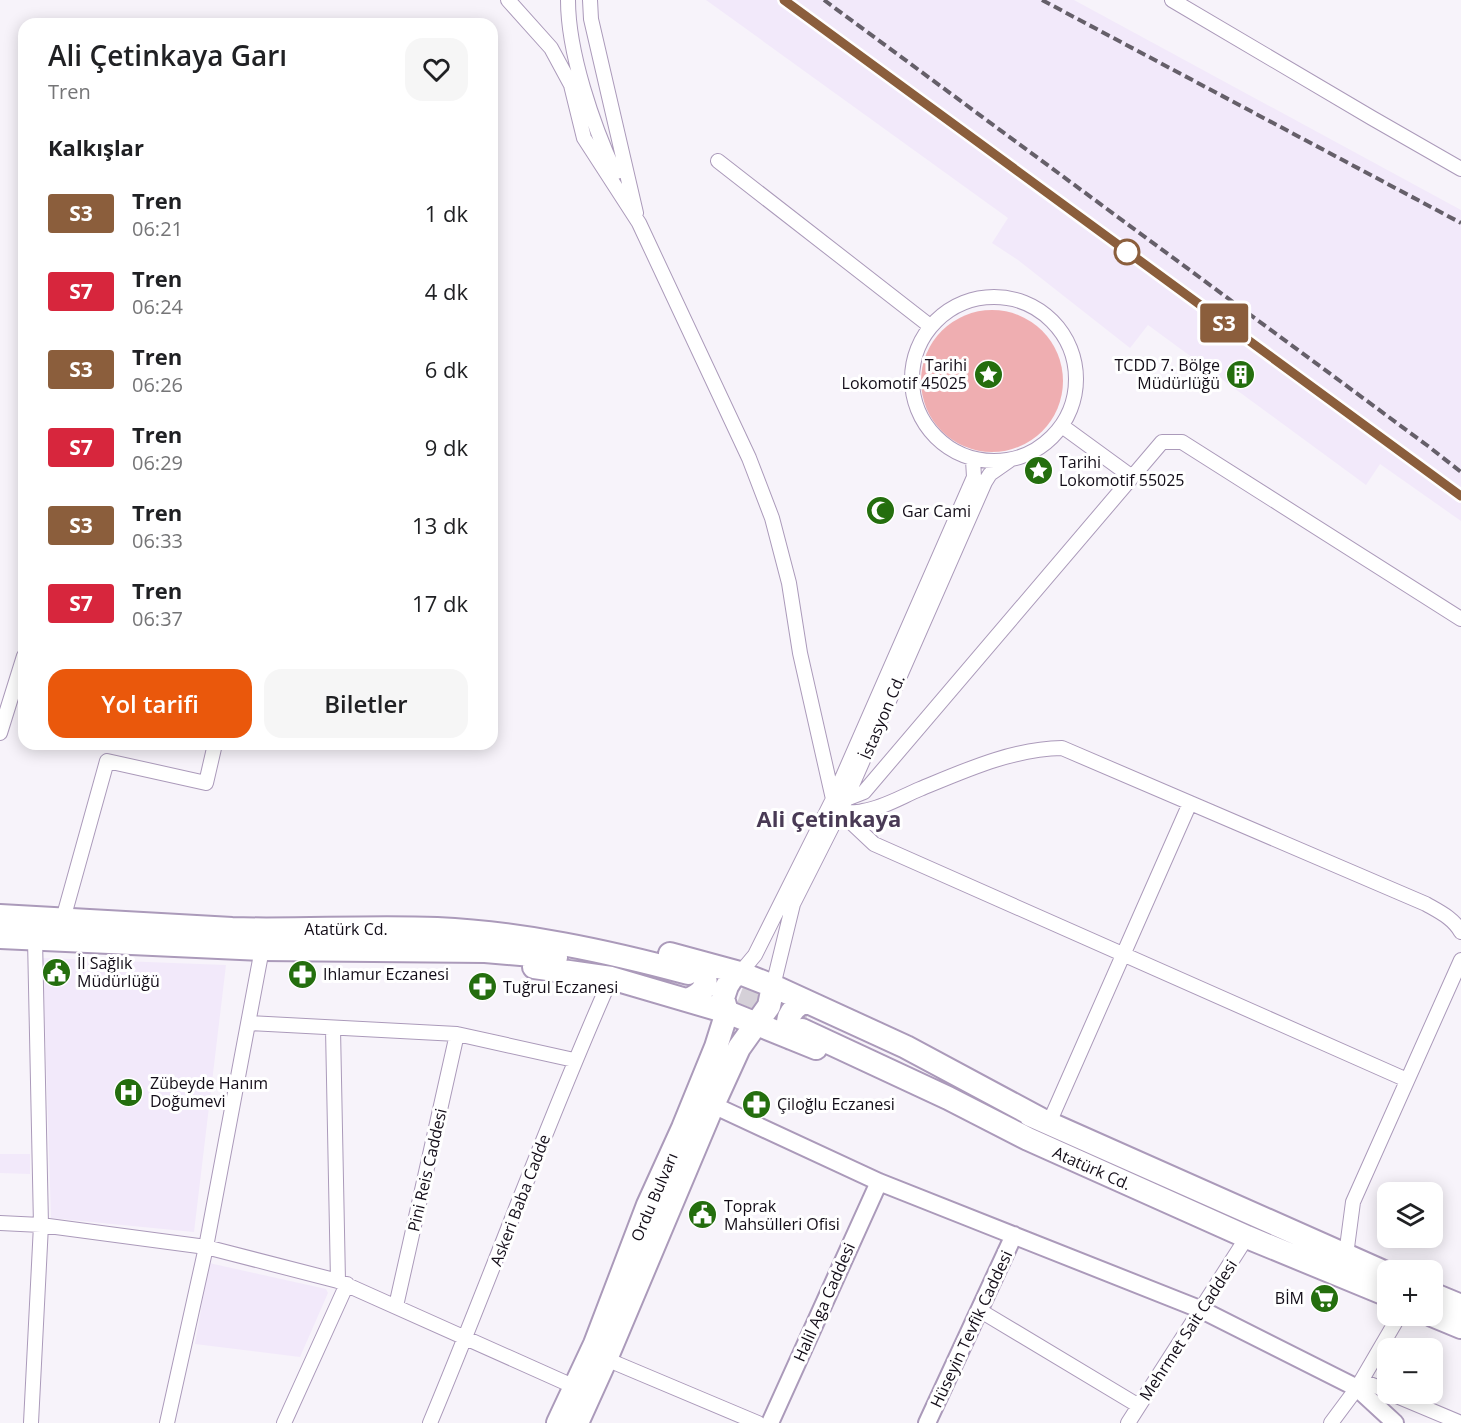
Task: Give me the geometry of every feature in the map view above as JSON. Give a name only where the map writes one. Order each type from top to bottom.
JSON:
[{"type":"main road","points":[[0,909],[63,919]]},
{"type":"main road","name":"Atatürk Cd.","points":[[0,916],[233,929],[438,929],[497,924],[598,936],[689,980]]},
{"type":"main road","name":"Atatürk Cd.","points":[[0,937],[262,949],[485,951],[562,958],[689,980]]},
{"type":"main road","points":[[0,943],[35,939]]},
{"type":"main road","points":[[429,951],[611,978],[689,980],[740,973],[773,986],[801,1021]]},
{"type":"main road","name":"Ordu Bulvarı","points":[[558,1423],[595,1344],[648,1205],[716,1047],[727,1012],[723,998],[727,986],[740,973]]},
{"type":"main road","points":[[689,980],[727,1012],[757,1023],[801,1021]]},
{"type":"main road","name":"Ordu Bulvarı","points":[[577,1423],[712,1106],[740,1048],[769,1006],[773,986]]},
{"type":"main road","name":"Atatürk Cd.","points":[[801,1021],[906,1047],[1046,1121],[1377,1269]]},
{"type":"main road","name":"Atatürk Cd.","points":[[801,1021],[1028,1139],[1248,1237],[1377,1290]]},
{"type":"main road","points":[[1443,1299],[1461,1306]]},
{"type":"main road","points":[[1443,1320],[1461,1327]]},
{"type":"street","points":[[508,0],[551,48],[571,85],[584,138],[639,223]]},
{"type":"street","points":[[568,0],[568,18],[582,81],[600,142],[748,458],[772,518],[789,583],[800,653],[840,803],[874,844],[1407,1080]]},
{"type":"street","points":[[590,0],[591,19],[639,223]]},
{"type":"street","points":[[1172,0],[1461,169]]},
{"type":"street","points":[[718,161],[930,326]]},
{"type":"street","points":[[978,297],[1006,297],[1032,306],[1054,322],[1070,346],[1076,373],[1074,401],[1062,426],[1048,442],[1030,454],[1010,460],[992,462],[973,460],[948,448],[928,430],[915,405],[911,378],[916,350],[930,326],[951,308],[978,297]]},
{"type":"street","points":[[1062,426],[1132,477]]},
{"type":"street","points":[[840,803],[864,792],[1162,442],[1182,442],[1461,619]]},
{"type":"street","name":"İstasyon Cd.","points":[[740,973],[754,955],[840,803],[974,477],[973,460]]},
{"type":"street","name":"İstasyon Cd.","points":[[773,986],[794,904],[985,482],[990,474],[1010,460]]},
{"type":"street","points":[[0,733],[18,675]]},
{"type":"street","points":[[840,803],[863,812],[1009,755],[1039,748],[1062,748],[1426,904],[1444,914],[1457,925],[1461,932]]},
{"type":"street","points":[[63,919],[107,761],[206,783],[214,750]]},
{"type":"street","points":[[1046,1121],[1124,955],[1190,803]]},
{"type":"street","points":[[31,1423],[41,1225],[35,939]]},
{"type":"street","points":[[167,1423],[206,1247],[262,949]]},
{"type":"street","points":[[1346,1255],[1353,1202],[1461,960]]},
{"type":"street","name":"Askeri Baba Cadde","points":[[430,1423],[574,1060],[611,978]]},
{"type":"street","points":[[249,1023],[457,1034],[574,1060]]},
{"type":"street","points":[[284,1423],[343,1283],[333,1029]]},
{"type":"street","name":"Pini Reis Caddesi","points":[[396,1305],[457,1034]]},
{"type":"street","points":[[712,1106],[879,1182],[1202,1310],[1360,1384],[1377,1388]]},
{"type":"street","name":"Halil Aga Caddesi","points":[[770,1423],[879,1182]]},
{"type":"street","points":[[0,1223],[41,1225],[206,1247],[343,1283],[466,1336],[575,1387]]},
{"type":"street","name":"Hüseyin Tevfik Caddesi","points":[[927,1423],[1014,1235]]},
{"type":"street","name":"Mehrmet Sait Caddesi","points":[[1128,1423],[1248,1237]]},
{"type":"street","points":[[979,1310],[1139,1406]]},
{"type":"street","points":[[1331,1423],[1360,1384],[1393,1326]]},
{"type":"street","points":[[606,1359],[758,1423]]},
{"type":"street","points":[[1360,1384],[1395,1423]]},
{"type":"street","points":[[1416,1404],[1461,1423]]},
{"type":"shaded area","points":[[706,0],[1074,0],[1461,210],[1461,521],[1380,464],[1366,485],[1148,325],[1130,348],[1018,260],[992,243],[1008,218]]},
{"type":"shaded area","points":[[992,310],[1019,316],[1042,331],[1057,354],[1063,381],[1057,408],[1042,431],[1019,446],[992,452],[965,446],[942,431],[927,408],[921,381],[927,354],[942,331],[965,316]]},
{"type":"shaded area","name":"Zübeyde Hanım Doğumevi","points":[[43,958],[226,965],[194,1232],[51,1218]]},
{"type":"shaded area","points":[[0,1154],[30,1154],[30,1174],[0,1173]]},
{"type":"shaded area","points":[[209,1263],[326,1289],[328,1293],[300,1357],[195,1344]]},
{"type":"tunnel","points":[[710,981],[807,1017]]},
{"type":"railway","points":[[784,0],[1461,497]]},
{"type":"railway","points":[[824,0],[1461,472]]},
{"type":"railway","points":[[1042,0],[1461,223]]},
{"type":"train","name":"S3","points":[[784,0],[1461,496]]},
{"type":"place","name":"Tarihi Lokomotif 45025","points":[[988,374]]},
{"type":"place","name":"TCDD 7. Bölge Müdürlüğü","points":[[1241,374]]},
{"type":"place","name":"Tarihi Lokomotif 55025","points":[[1038,471]]},
{"type":"place","name":"Gar Cami","points":[[881,511]]},
{"type":"place","name":"İl Sağlık Müdürlüğü","points":[[56,972]]},
{"type":"place","name":"Ihlamur Eczanesi","points":[[302,974]]},
{"type":"place","name":"Tuğrul Eczanesi","points":[[482,987]]},
{"type":"place","name":"Zübeyde Hanım Doğumevi","points":[[129,1092]]},
{"type":"place","name":"Çiloğlu Eczanesi","points":[[756,1104]]},
{"type":"place","name":"Toprak Mahsülleri Ofisi","points":[[703,1215]]},
{"type":"place","name":"BİM","points":[[1325,1298]]},
{"type":"district","name":"Ali Çetinkaya","points":[[829,819]]}]
